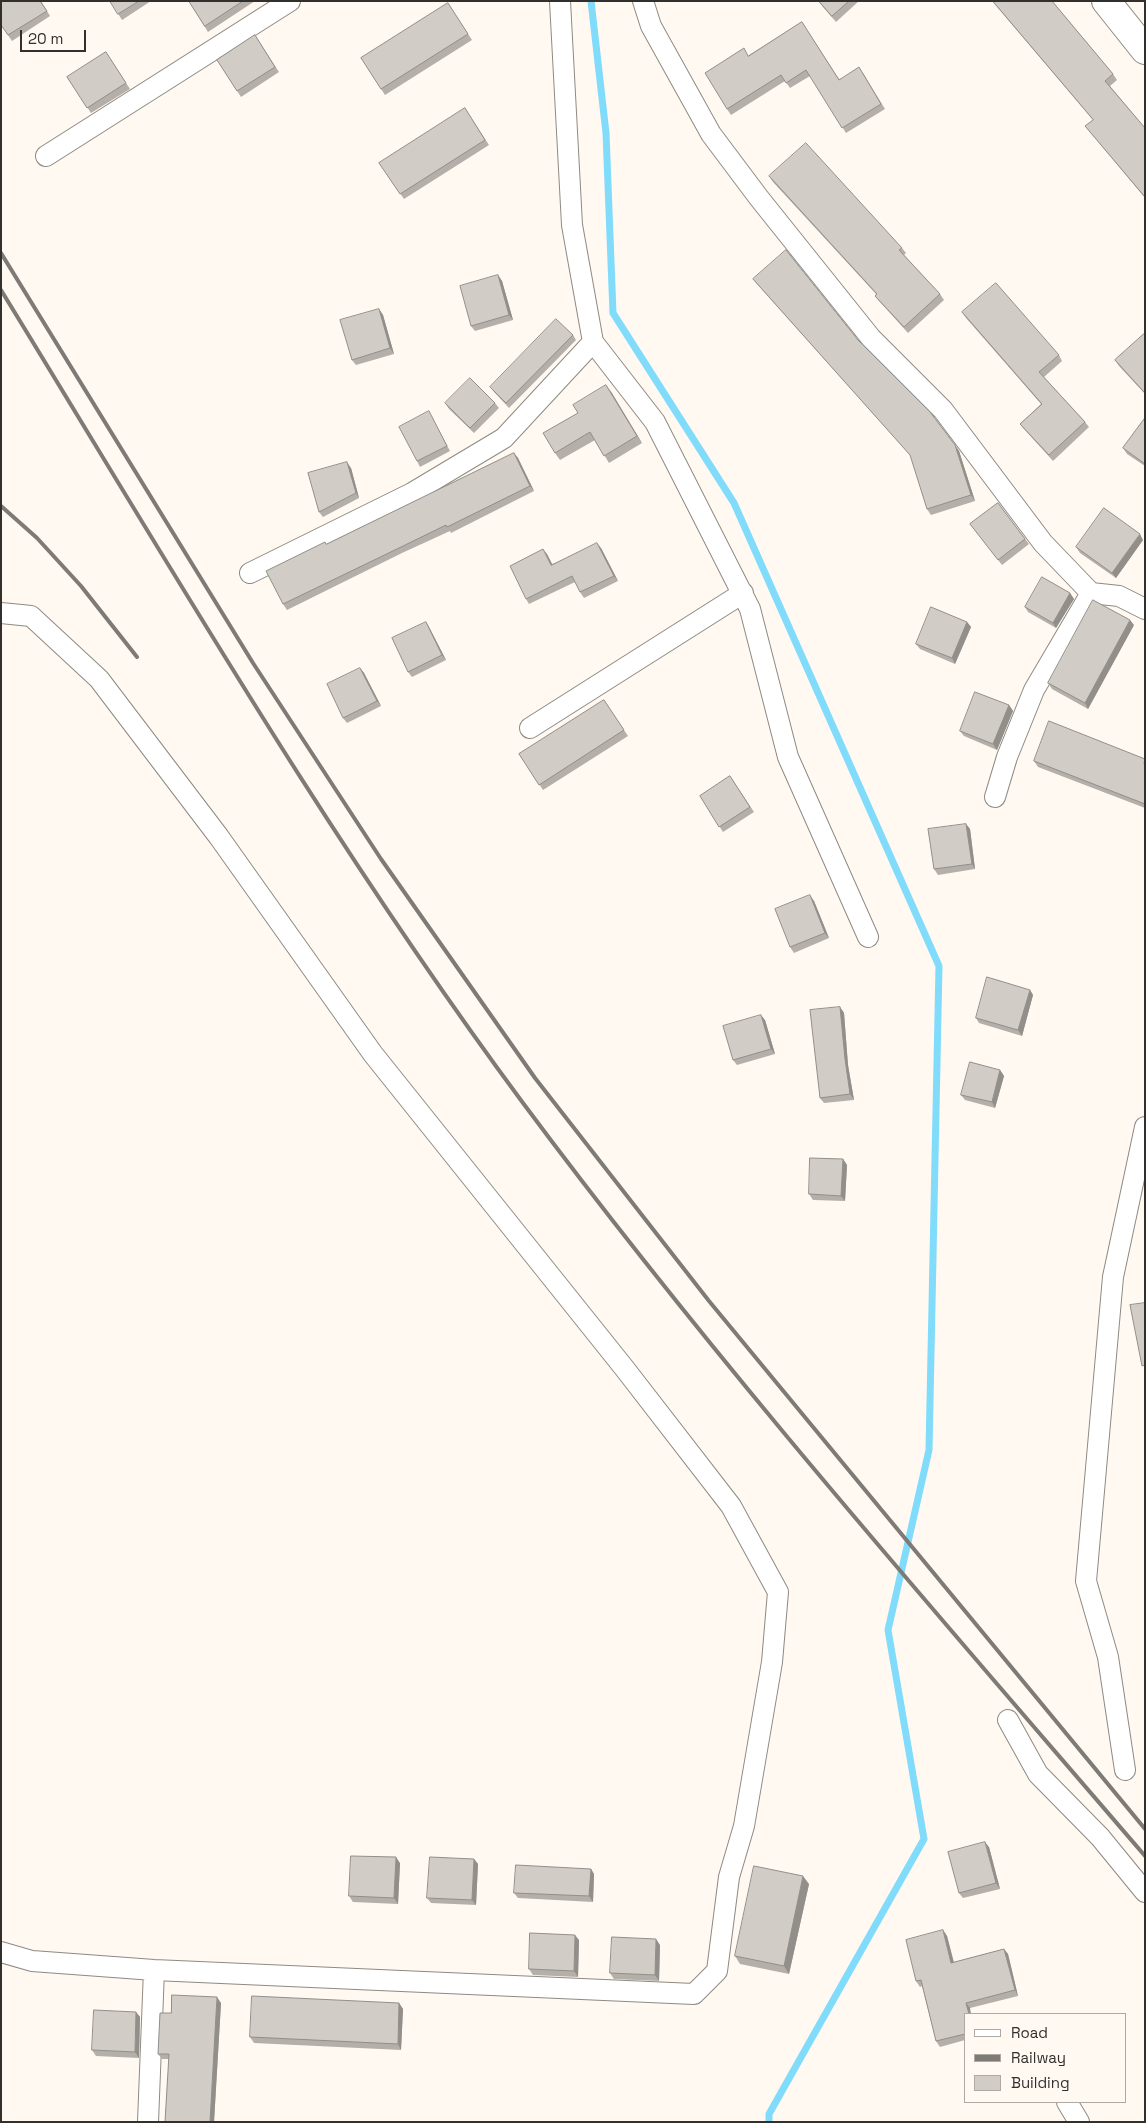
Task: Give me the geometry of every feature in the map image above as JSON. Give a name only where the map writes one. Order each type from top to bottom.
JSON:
[{"type":"main road","points":[[1106,1],[1145,50]]},
{"type":"street","points":[[46,156],[290,1]]},
{"type":"street","points":[[560,1],[572,225],[593,342],[655,422],[750,609],[788,756],[868,937]]},
{"type":"street","points":[[642,1],[651,26],[711,134],[759,198],[871,338],[943,410],[1043,543],[1092,593],[1119,596],[1145,609]]},
{"type":"street","points":[[250,573],[412,493],[504,438],[593,342]]},
{"type":"street","points":[[996,797],[1007,757],[1034,690],[1092,593]]},
{"type":"street","points":[[530,728],[743,594]]},
{"type":"street","points":[[1,613],[31,616],[99,679],[219,837],[373,1054],[648,1398],[731,1506],[778,1592],[772,1662],[744,1826],[729,1877],[717,1971],[694,1994],[154,1970],[32,1961],[1,1952]]},
{"type":"street","points":[[1125,1770],[1108,1657],[1086,1581],[1113,1277],[1145,1127]]},
{"type":"street","points":[[1008,1720],[1038,1774],[1100,1837],[1145,1892]]},
{"type":"street","points":[[148,2122],[154,1970]]},
{"type":"street","points":[[1067,2103],[1079,2122]]},
{"type":"building","points":[[1,1],[40,1],[47,11],[8,35],[1,25]]},
{"type":"building","points":[[110,1],[139,1],[118,14]]},
{"type":"building","points":[[189,1],[243,1],[205,26]]},
{"type":"building","points":[[819,1],[849,1],[832,16]]},
{"type":"building","points":[[993,1],[1052,1],[1113,74],[1105,81],[1145,128],[1145,197],[1085,126],[1093,120]]},
{"type":"building","points":[[448,3],[468,34],[381,89],[361,58]]},
{"type":"building","points":[[802,22],[839,80],[859,67],[881,104],[842,128],[806,70],[786,83],[781,75],[727,109],[705,73],[744,48],[748,56]]},
{"type":"building","points":[[255,35],[275,67],[237,91],[217,60]]},
{"type":"building","points":[[106,52],[126,83],[87,108],[67,77]]},
{"type":"building","points":[[465,108],[485,140],[400,194],[379,163]]},
{"type":"building","points":[[806,143],[902,248],[899,250],[940,294],[904,327],[875,296],[877,294],[769,176]]},
{"type":"building","points":[[786,250],[858,340],[930,412],[955,445],[971,495],[927,509],[910,455],[753,279]]},
{"type":"building","points":[[498,275],[509,315],[471,326],[460,286]]},
{"type":"building","points":[[996,283],[1059,355],[1039,372],[1085,422],[1049,455],[1020,424],[1042,404],[962,312]]},
{"type":"building","points":[[379,309],[390,348],[352,360],[340,320]]},
{"type":"building","points":[[556,319],[573,335],[506,403],[490,387]]},
{"type":"building","points":[[1145,333],[1145,391],[1144,392],[1115,360]]},
{"type":"building","points":[[470,378],[495,403],[470,428],[445,403]]},
{"type":"building","points":[[606,385],[637,436],[604,456],[590,432],[555,453],[543,433],[578,413],[573,405]]},
{"type":"building","points":[[429,411],[447,446],[417,461],[399,427]]},
{"type":"building","points":[[1145,418],[1145,464],[1123,448]]},
{"type":"building","points":[[514,453],[530,486],[283,604],[266,571]]},
{"type":"building","points":[[347,462],[356,493],[319,512],[308,473]]},
{"type":"building","points":[[998,503],[1025,539],[998,560],[970,524]]},
{"type":"building","points":[[1104,508],[1140,534],[1112,573],[1076,547]]},
{"type":"building","points":[[597,543],[614,576],[580,592],[572,576],[526,599],[510,566],[543,549],[551,565]]},
{"type":"building","points":[[1042,577],[1070,593],[1053,623],[1025,607]]},
{"type":"building","points":[[1093,600],[1130,620],[1085,703],[1048,683]]},
{"type":"building","points":[[931,607],[967,622],[952,658],[916,644]]},
{"type":"building","points":[[426,622],[442,655],[408,672],[392,638]]},
{"type":"building","points":[[360,668],[377,701],[343,718],[327,684]]},
{"type":"building","points":[[975,692],[1009,705],[993,744],[960,731]]},
{"type":"building","points":[[604,700],[624,730],[539,785],[519,754]]},
{"type":"building","points":[[1049,721],[1145,759],[1145,804],[1034,761]]},
{"type":"building","points":[[730,776],[750,807],[719,827],[700,796]]},
{"type":"building","points":[[966,824],[972,864],[934,869],[928,829]]},
{"type":"building","points":[[810,895],[825,933],[790,947],[775,909]]},
{"type":"building","points":[[987,977],[1030,990],[1018,1030],[976,1018]]},
{"type":"building","points":[[840,1007],[850,1094],[820,1098],[810,1010]]},
{"type":"building","points":[[761,1015],[771,1049],[733,1060],[723,1026]]},
{"type":"building","points":[[970,1062],[1000,1070],[992,1102],[961,1095]]},
{"type":"building","points":[[810,1158],[843,1159],[841,1196],[809,1194]]},
{"type":"building","points":[[1145,1303],[1145,1365],[1142,1366],[1130,1305]]},
{"type":"building","points":[[985,1842],[996,1883],[959,1893],[948,1852]]},
{"type":"building","points":[[351,1856],[396,1857],[394,1898],[349,1896]]},
{"type":"building","points":[[430,1857],[474,1859],[472,1900],[427,1898]]},
{"type":"building","points":[[516,1865],[591,1869],[589,1896],[514,1893]]},
{"type":"building","points":[[754,1866],[803,1876],[784,1966],[735,1956]]},
{"type":"building","points":[[943,1930],[951,1963],[1004,1949],[1015,1990],[966,2003],[969,2013],[964,2013],[964,2034],[936,2041],[921,1980],[916,1981],[906,1940]]},
{"type":"building","points":[[530,1933],[575,1935],[574,1971],[529,1969]]},
{"type":"building","points":[[612,1937],[656,1939],[655,1975],[610,1973]]},
{"type":"building","points":[[172,1995],[217,1997],[210,2122],[165,2122],[169,2054],[158,2054],[160,2013],[171,2013]]},
{"type":"building","points":[[252,1996],[399,2003],[398,2044],[250,2037]]},
{"type":"building","points":[[94,2010],[136,2012],[135,2052],[92,2050]]},
{"type":"waterway","points":[[591,1],[606,133],[613,313],[734,503],[939,966],[929,1450],[888,1630],[924,1839],[769,2114],[769,2122]]},
{"type":"railway","points":[[1,253],[253,663],[381,859],[535,1078],[709,1301],[1145,1829]]},
{"type":"railway","points":[[1,290],[189,599],[318,804],[452,1005],[523,1103],[672,1296],[749,1391],[906,1578],[1145,1856]]},
{"type":"railway","points":[[1,506],[37,538],[81,586],[137,657]]}]
